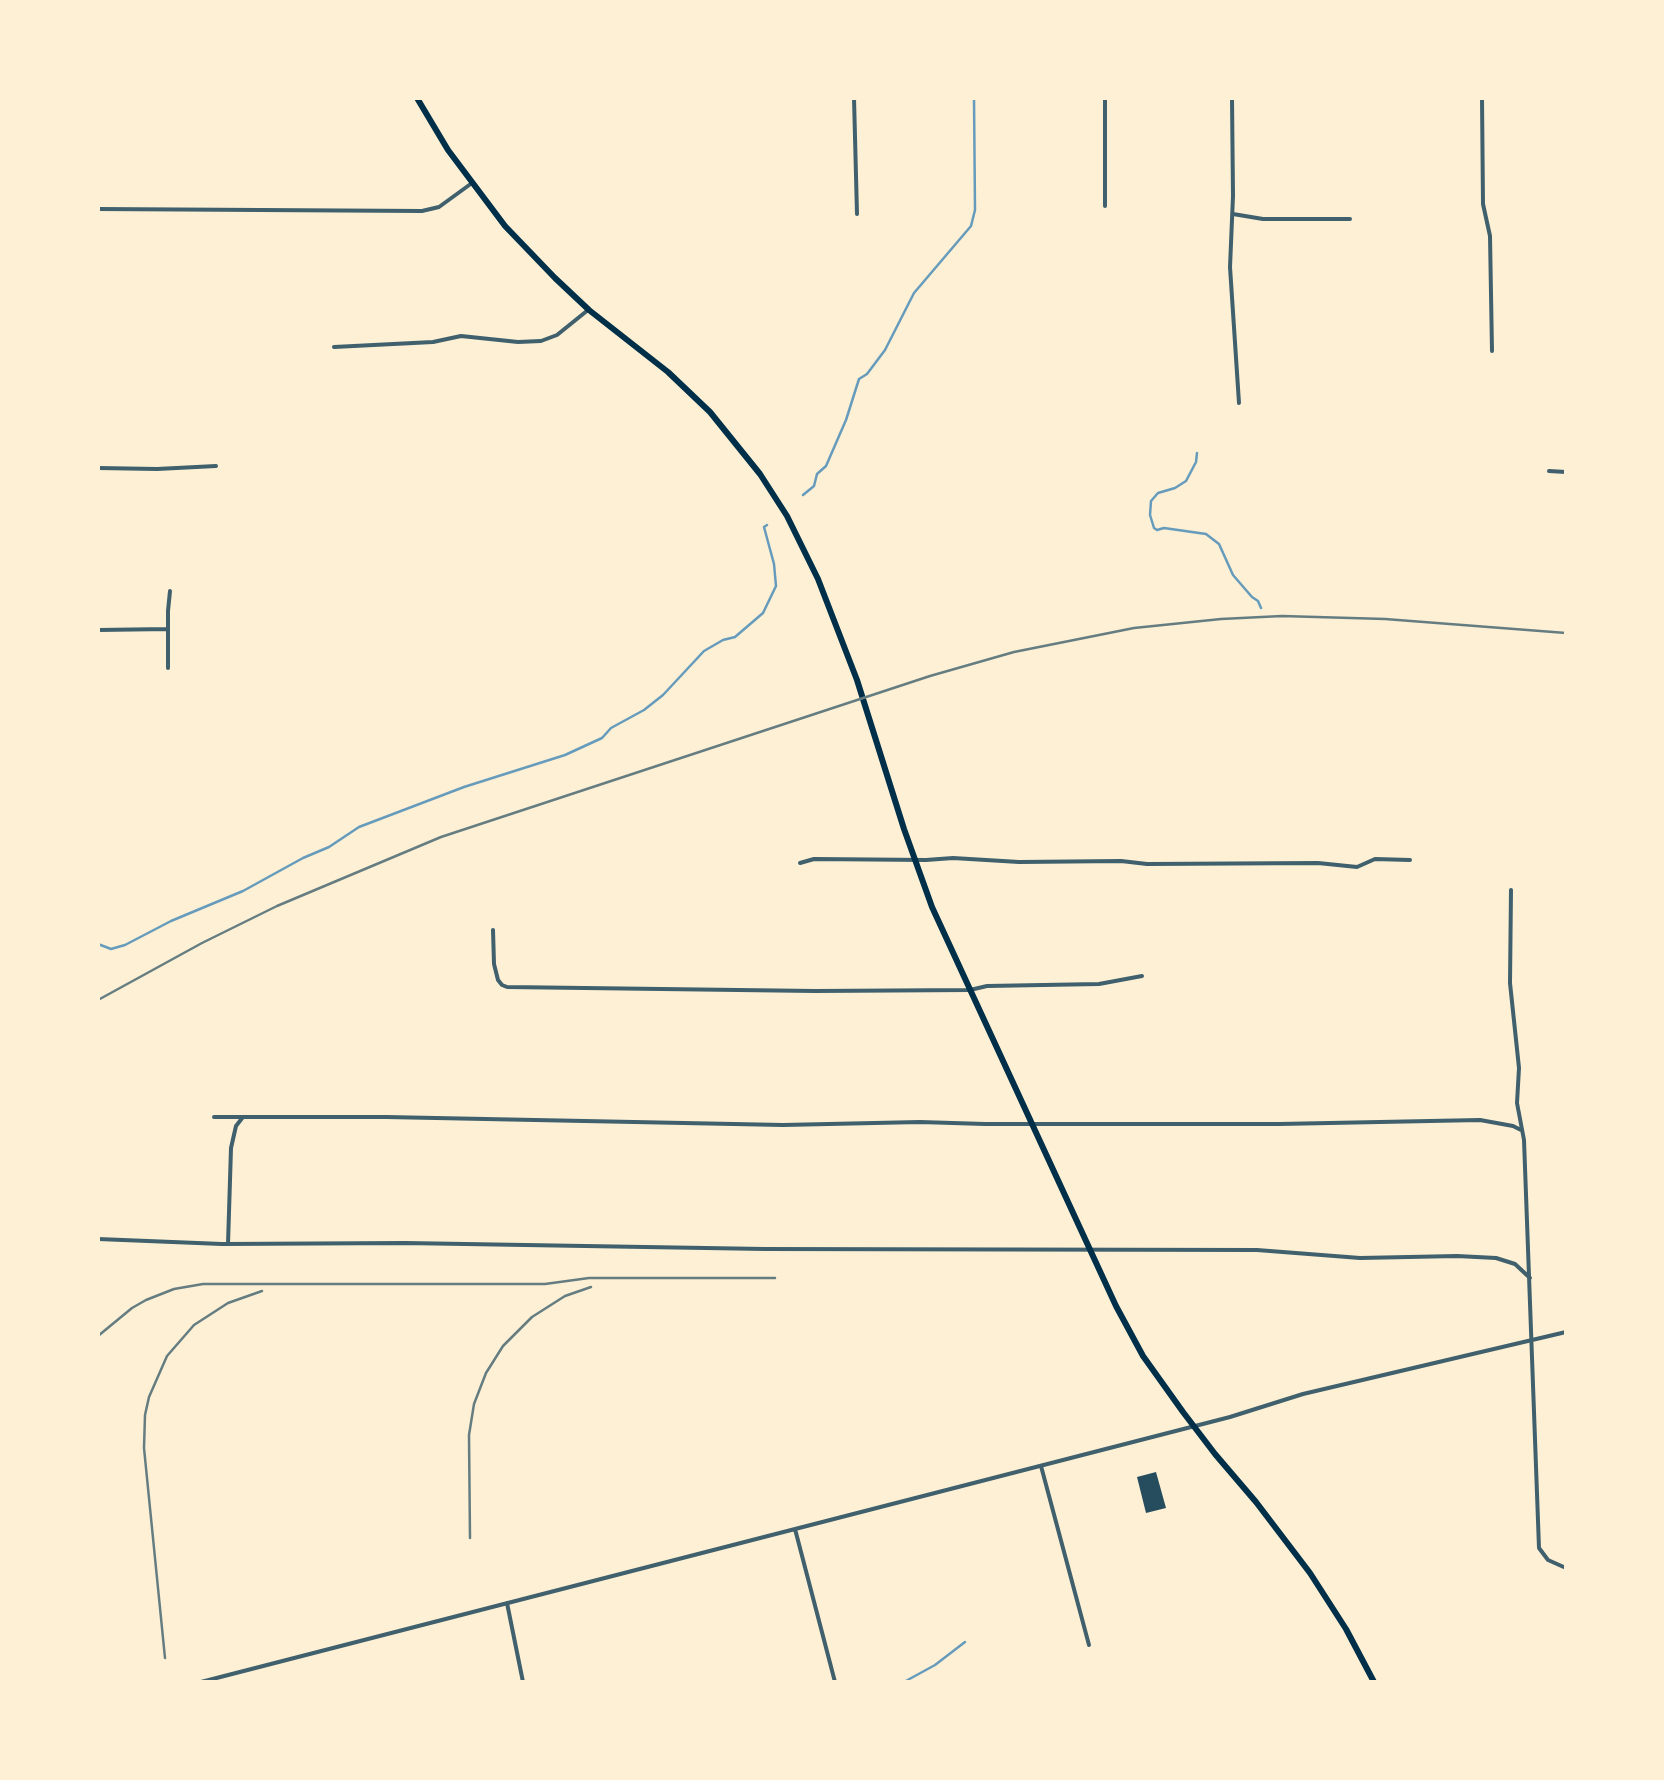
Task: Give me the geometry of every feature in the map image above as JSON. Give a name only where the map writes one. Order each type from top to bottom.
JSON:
[{"type":"main road","points":[[418,98],[448,150],[515,237],[588,310],[692,394],[769,486],[818,579],[857,680],[932,907],[1134,1340],[1194,1426],[1292,1548],[1346,1629],[1374,1682]]},
{"type":"street","points":[[854,98],[857,214]]},
{"type":"street","points":[[1105,98],[1105,206]]},
{"type":"street","points":[[1232,98],[1230,267],[1239,403]]},
{"type":"street","points":[[1482,98],[1483,204],[1490,236],[1492,351]]},
{"type":"street","points":[[98,209],[422,211],[438,206],[472,184]]},
{"type":"street","points":[[1233,214],[1264,219],[1350,219]]},
{"type":"street","points":[[334,347],[433,342],[462,336],[541,341],[557,335],[588,310]]},
{"type":"street","points":[[98,468],[216,466]]},
{"type":"street","points":[[1550,472],[1566,472]]},
{"type":"street","points":[[168,668],[170,591]]},
{"type":"street","points":[[98,630],[168,629]]},
{"type":"street","points":[[800,863],[814,859],[953,858],[1018,862],[1318,863],[1357,867],[1375,859],[1410,860]]},
{"type":"street","points":[[1511,890],[1510,983],[1518,1068],[1517,1103],[1524,1140],[1539,1539],[1548,1560],[1566,1568]]},
{"type":"street","points":[[494,930],[494,964],[498,980],[507,987],[970,990],[987,986],[1099,984],[1142,976]]},
{"type":"street","points":[[214,1117],[783,1124],[1480,1120],[1521,1130]]},
{"type":"street","points":[[228,1244],[231,1148],[236,1126],[243,1117]]},
{"type":"street","points":[[98,1239],[228,1244],[1257,1250],[1360,1258],[1496,1258],[1515,1264],[1530,1278]]},
{"type":"street","points":[[201,1682],[1194,1426],[1303,1394],[1566,1332]]},
{"type":"street","points":[[1041,1465],[1089,1645]]},
{"type":"street","points":[[794,1529],[835,1682]]},
{"type":"street","points":[[507,1603],[524,1682]]},
{"type":"building","points":[[1156,1472],[1166,1508],[1146,1513],[1137,1477]]},
{"type":"waterway","points":[[803,495],[814,486],[817,474],[826,466],[859,379],[885,350],[914,293],[971,226],[975,210],[974,98]]},
{"type":"waterway","points":[[1197,453],[1186,481],[1158,493],[1151,501],[1154,528],[1206,534],[1219,544],[1233,575],[1261,608]]},
{"type":"waterway","points":[[98,944],[111,949],[125,945],[243,891],[329,847],[359,827],[464,787],[565,755],[602,738],[663,695],[704,651],[735,637],[763,613],[776,586],[764,527],[767,525]]},
{"type":"waterway","points":[[904,1682],[965,1642]]},
{"type":"railway","points":[[98,1000],[277,906],[441,837],[1014,652],[1134,628],[1282,616],[1385,619],[1566,633]]},
{"type":"railway","points":[[98,1336],[146,1300],[174,1289],[203,1284],[545,1284],[589,1278],[775,1278]]},
{"type":"railway","points":[[470,1538],[469,1435],[474,1404],[486,1373],[503,1346],[532,1317],[565,1296],[591,1287]]},
{"type":"railway","points":[[165,1658],[144,1448],[149,1397],[167,1356],[194,1325],[228,1303],[262,1291]]}]
